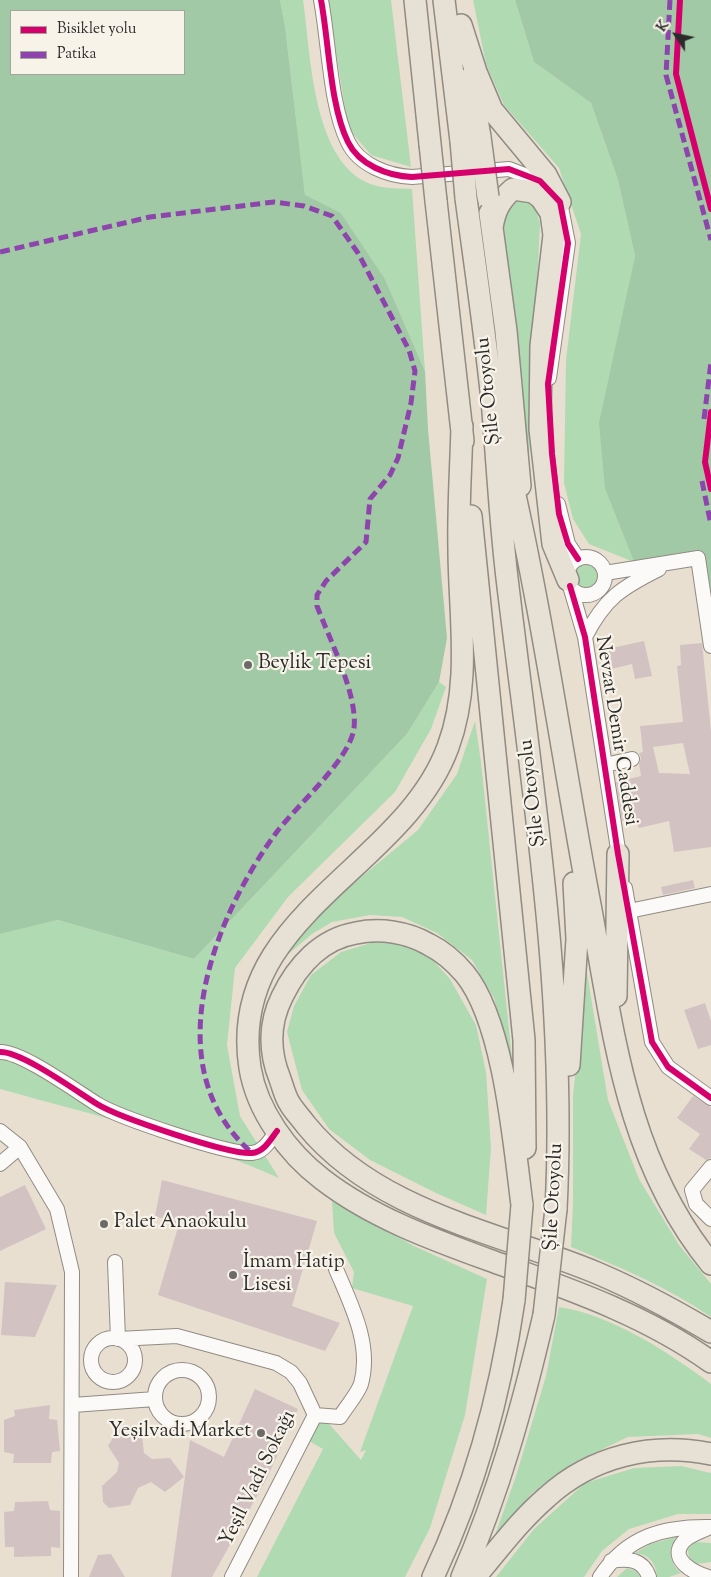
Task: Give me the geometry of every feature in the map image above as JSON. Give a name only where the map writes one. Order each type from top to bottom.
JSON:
[{"type":"highway","name":"Şile Otoyolu","points":[[415,0],[462,426],[524,1040],[526,1125],[514,1300],[503,1368],[488,1432],[465,1504],[434,1577]]},
{"type":"highway","name":"Şile Otoyolu","points":[[444,0],[470,139],[466,198],[492,398],[507,576],[538,817],[557,1048],[559,1157],[556,1209],[544,1314],[516,1431],[480,1536],[462,1577]]},
{"type":"highway","points":[[456,0],[461,25],[476,72],[492,110],[546,175],[560,202]]},
{"type":"highway","points":[[461,25],[470,139],[488,197],[506,331],[525,538]]},
{"type":"highway","points":[[492,227],[496,210],[503,198],[513,189],[533,192],[541,198],[551,213],[554,235],[541,346],[540,429],[553,544],[569,583]]},
{"type":"highway","points":[[492,398],[525,538],[616,1044],[628,1097],[648,1160],[674,1212],[711,1264]]},
{"type":"highway","points":[[462,426],[459,550],[464,638],[462,674],[456,719],[448,747],[436,773],[419,799],[390,831],[297,921],[273,954],[256,987],[248,1016],[247,1047],[252,1078],[260,1100],[276,1131],[300,1160],[321,1178],[364,1208],[455,1247],[597,1300],[668,1335],[711,1362]]},
{"type":"highway","points":[[559,1157],[570,1058],[577,939],[570,794]]},
{"type":"highway","points":[[616,1044],[618,854]]},
{"type":"highway","points":[[522,1205],[510,1116],[495,1044],[487,1015],[466,975],[437,948],[418,938],[401,933],[378,930],[354,933],[326,943],[306,960],[289,981],[275,1010],[271,1040],[275,1067],[289,1104],[323,1145],[341,1162],[406,1200],[455,1221],[597,1273],[677,1312],[711,1332]]},
{"type":"highway","points":[[475,1577],[516,1528],[547,1496],[578,1474],[622,1455],[658,1448],[691,1450],[711,1454]]},
{"type":"street","points":[[321,0],[338,114],[348,143],[358,156],[371,165],[398,176],[412,177],[509,169],[540,180],[560,202],[568,244],[548,384],[552,454],[559,514],[568,544],[578,559]]},
{"type":"street","points":[[585,637],[604,580],[600,562],[596,559],[583,557],[578,559],[569,567],[569,583],[580,594],[586,595],[598,591],[604,580],[672,562],[698,558],[711,646]]},
{"type":"street","points":[[585,637],[597,614],[613,595],[672,562]]},
{"type":"street","name":"Nevzat Demir Caddesi","points":[[569,583],[585,637],[618,854],[652,1042],[668,1067],[711,1098]]},
{"type":"street","points":[[604,764],[632,759]]},
{"type":"street","points":[[629,912],[711,894]]},
{"type":"street","points":[[0,1052],[22,1059],[99,1105],[156,1127],[231,1151],[253,1153],[264,1148],[276,1131]]},
{"type":"street","points":[[0,1130],[20,1147],[57,1209],[72,1272],[70,1577]]},
{"type":"street","points":[[0,1164],[20,1147]]},
{"type":"street","points":[[711,1167],[692,1190],[696,1204],[711,1219]]},
{"type":"street","name":"Yeşil Vadi Sokağı","points":[[115,1262],[118,1339],[177,1336],[276,1363],[291,1372],[300,1383],[315,1415],[232,1577]]},
{"type":"street","points":[[315,1415],[340,1417],[360,1385],[364,1352],[357,1318],[336,1269]]},
{"type":"street","points":[[72,1404],[155,1399]]},
{"type":"street","points":[[600,1577],[611,1561],[644,1537],[678,1528],[711,1527]]},
{"type":"street","points":[[708,1577],[696,1574],[684,1565],[680,1556],[680,1548],[684,1541],[711,1527]]},
{"type":"street","points":[[611,1561],[626,1558],[640,1563],[646,1569],[649,1577]]},
{"type":"green space","points":[[0,0],[280,0],[285,26],[305,195],[341,213],[385,279],[425,371],[428,429],[447,638],[439,682],[407,734],[194,959],[58,920],[0,934]]},
{"type":"green space","points":[[280,0],[303,0],[313,78],[319,107],[327,134],[339,158],[355,176],[377,186],[412,189],[425,371],[385,279],[341,213],[305,196],[285,26]]},
{"type":"green space","points":[[328,0],[391,0],[411,167],[371,155],[348,128]]},
{"type":"green space","points":[[473,0],[515,0],[534,62],[591,103],[618,180],[635,256],[624,310],[605,489],[634,562],[589,544],[573,519],[564,483],[566,360],[581,234],[559,168],[504,105],[486,64]]},
{"type":"green space","points":[[515,0],[711,0],[711,601],[703,555],[634,562],[605,489],[599,423],[635,256],[618,180],[591,103],[534,62]]},
{"type":"green space","points":[[524,197],[534,204],[540,223],[529,457],[498,223],[509,203]]},
{"type":"green space","points":[[586,562],[595,566],[599,575],[595,584],[586,588],[577,584],[573,575],[577,566]]},
{"type":"green space","points":[[439,682],[446,687],[431,729],[395,792],[288,897],[235,968],[227,1045],[240,1116],[279,1178],[176,1139],[0,1089],[0,934],[58,920],[194,959],[407,734]]},
{"type":"green space","points":[[475,721],[481,762],[513,1068],[494,998],[472,960],[437,933],[402,917],[370,915],[332,922],[312,934],[286,956],[313,917],[418,830],[457,774]]},
{"type":"green space","points":[[374,942],[404,945],[431,958],[450,979],[476,1025],[486,1072],[491,1148],[486,1215],[436,1193],[370,1160],[329,1129],[302,1090],[287,1032],[294,1006],[311,975],[341,952]]},
{"type":"green space","points":[[586,967],[608,1100],[639,1179],[679,1245],[711,1284],[711,1317],[660,1287],[571,1247],[573,1096]]},
{"type":"green space","points":[[332,1201],[414,1246],[487,1279],[465,1415],[430,1528],[405,1577],[257,1577],[323,1449],[304,1438],[315,1415],[330,1425],[361,1460],[366,1450],[360,1452],[413,1306],[352,1288],[354,1272],[334,1233]]},
{"type":"green space","points":[[559,1307],[578,1311],[619,1326],[658,1348],[711,1384],[711,1438],[698,1434],[628,1437],[575,1462],[532,1493],[493,1541],[516,1476],[546,1376]]},
{"type":"green space","points":[[681,1466],[711,1473],[711,1514],[678,1514],[629,1529],[602,1551],[584,1577],[496,1577],[534,1529],[585,1483],[634,1468]]},
{"type":"green space","points":[[676,1537],[671,1547],[671,1556],[674,1565],[681,1573],[669,1577],[657,1577],[651,1560],[644,1555],[635,1553],[651,1544]]},
{"type":"green space","points":[[695,1542],[711,1543],[711,1562],[697,1564],[689,1559],[688,1549]]},
{"type":"green space","points":[[627,1568],[636,1571],[640,1577],[617,1577]]},
{"type":"building","points":[[644,641],[652,676],[635,679],[632,664],[611,669],[607,649]]},
{"type":"building","points":[[702,643],[711,731],[711,847],[674,852],[669,821],[639,828],[634,818],[622,821],[616,782],[641,776],[639,764],[641,758],[639,753],[643,752],[640,726],[683,722],[677,666],[681,665],[680,645]],"holes":[[[683,743],[690,774],[659,773],[653,747]]]},
{"type":"building","points":[[693,880],[695,888],[663,895],[661,887]]},
{"type":"building","points":[[705,1003],[711,1021],[711,1045],[698,1049],[684,1010]]},
{"type":"building","points":[[693,1096],[711,1107],[711,1158],[706,1160],[689,1149],[700,1134],[677,1118]]},
{"type":"building","name":"İmam Hatip Lisesi","points":[[162,1180],[317,1221],[292,1306],[340,1323],[325,1351],[158,1295],[179,1224],[155,1216]]},
{"type":"building","points":[[25,1185],[46,1229],[0,1251],[0,1197]]},
{"type":"building","points":[[5,1282],[57,1285],[35,1337],[1,1335]]},
{"type":"building","points":[[255,1389],[298,1409],[267,1478],[212,1577],[171,1577],[190,1440],[224,1457]]},
{"type":"building","points":[[50,1405],[49,1419],[57,1420],[60,1451],[52,1452],[51,1463],[13,1463],[14,1454],[4,1452],[4,1420],[15,1416],[14,1410]]},
{"type":"building","points":[[130,1426],[142,1436],[144,1453],[152,1459],[170,1458],[184,1477],[165,1492],[151,1482],[138,1488],[130,1505],[109,1508],[103,1502],[102,1486],[117,1472],[119,1463],[108,1446],[117,1430]]},
{"type":"building","points":[[48,1501],[50,1510],[60,1511],[60,1548],[51,1547],[51,1556],[14,1557],[14,1547],[5,1547],[4,1512],[14,1511],[15,1502]]},
{"type":"building","points":[[111,1554],[125,1577],[89,1577],[98,1555]]},
{"type":"marked path","points":[[670,0],[666,75],[711,240]]},
{"type":"marked path","points":[[0,252],[150,217],[274,202],[304,206],[332,216],[358,253],[409,350],[415,371],[411,403],[398,458],[390,475],[370,499],[366,542],[326,581],[317,595],[317,606],[352,700],[354,728],[350,741],[333,768],[276,833],[253,868],[232,907],[215,949],[204,993],[200,1036],[206,1078],[222,1117],[251,1152]]},
{"type":"marked path","points":[[704,419],[711,362]]},
{"type":"marked path","points":[[702,481],[711,525]]},
{"type":"cycle path","points":[[321,0],[337,111],[348,142],[359,157],[384,172],[412,177],[509,169],[540,181],[560,202],[568,243],[548,384],[552,454],[559,514],[568,544],[578,559]]},
{"type":"cycle path","points":[[680,0],[676,74],[711,209]]},
{"type":"cycle path","points":[[711,412],[705,462],[711,489]]},
{"type":"cycle path","points":[[570,586],[585,637],[618,854],[652,1042],[668,1067],[711,1098]]},
{"type":"cycle path","points":[[0,1052],[9,1053],[21,1058],[109,1110],[149,1126],[198,1142],[252,1153],[263,1148],[277,1131]]},
{"type":"place","name":"Beylik Tepesi","points":[[248,665]]},
{"type":"place","name":"Palet Anaokulu","points":[[104,1224]]},
{"type":"place","name":"İmam Hatip Lisesi","points":[[233,1275]]},
{"type":"place","name":"Yeşilvadi Market","points":[[261,1433]]}]
